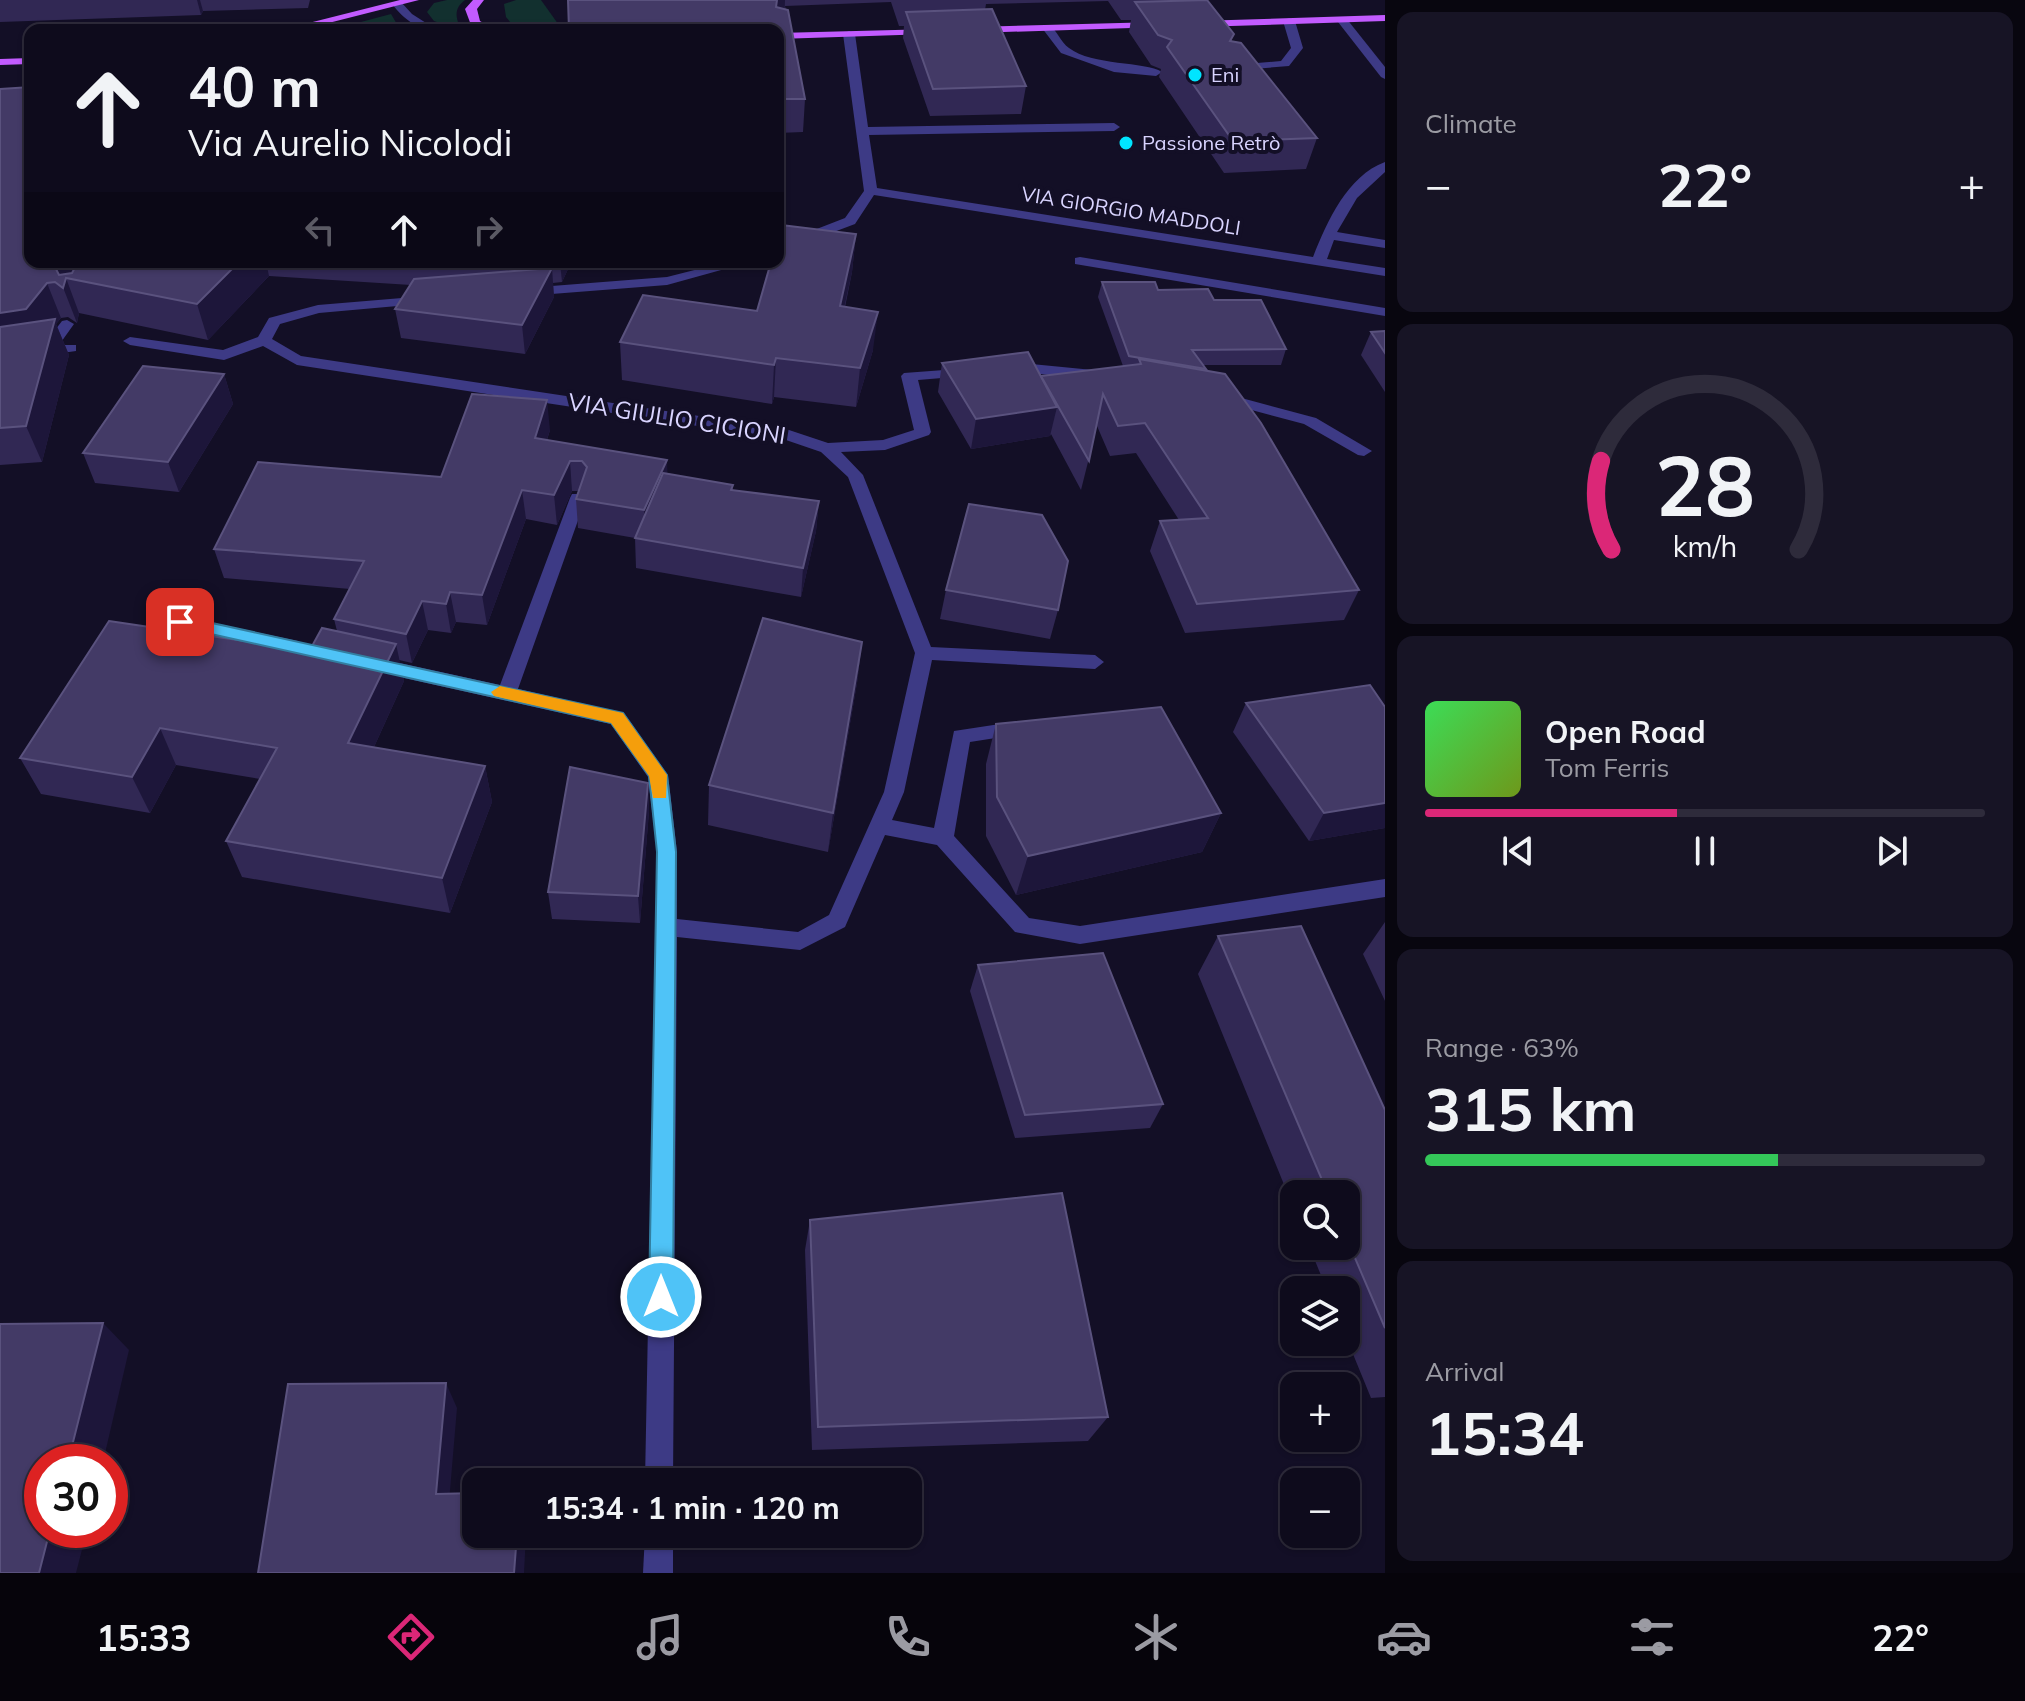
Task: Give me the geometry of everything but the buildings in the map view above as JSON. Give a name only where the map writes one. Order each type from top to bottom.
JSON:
[{"type":"main road","points":[[315,24],[414,0]]},
{"type":"main road","points":[[477,24],[471,9],[479,0]]},
{"type":"main road","points":[[1184,24],[1385,18]]},
{"type":"main road","points":[[957,31],[1169,25]]},
{"type":"main road","points":[[784,36],[941,31]]},
{"type":"main road","points":[[0,62],[24,61]]},
{"type":"street","points":[[397,4],[421,24]]},
{"type":"street","points":[[1342,20],[1378,59],[1385,75]]},
{"type":"street","points":[[1229,69],[1285,64],[1297,48],[1289,21]]},
{"type":"street","points":[[1048,28],[1065,51],[1114,68],[1156,72]]},
{"type":"street","points":[[784,247],[850,221],[871,191],[849,34]]},
{"type":"street","points":[[863,131],[1114,127]]},
{"type":"street","points":[[1319,260],[1338,211],[1370,175],[1385,166]]},
{"type":"street","name":"VIA GIORGIO MADDOLI","points":[[871,191],[1385,272]]},
{"type":"street","points":[[1329,235],[1385,244]]},
{"type":"street","points":[[1080,261],[1385,312]]},
{"type":"street","points":[[513,293],[667,281],[719,268]]},
{"type":"street","points":[[130,341],[224,355],[264,340],[274,321],[318,309],[451,298]]},
{"type":"street","points":[[47,351],[67,324]]},
{"type":"street","name":"VIA GIULIO CICIONI","points":[[264,340],[297,360],[786,434],[827,448],[855,475],[924,653]]},
{"type":"street","points":[[0,357],[71,348]]},
{"type":"street","points":[[827,448],[885,445],[923,432],[909,376],[1018,366],[1106,377]]},
{"type":"street","points":[[1208,394],[1310,421],[1364,451]]},
{"type":"street","points":[[507,693],[578,498]]},
{"type":"street","points":[[180,622],[320,652]]},
{"type":"street","points":[[664,927],[800,941],[837,921],[894,792],[924,653],[1095,662]]},
{"type":"street","points":[[351,659],[617,718],[658,775],[667,852],[659,1468]]},
{"type":"street","points":[[943,838],[961,736],[1037,726]]},
{"type":"street","points":[[879,826],[943,838],[1023,926],[1080,935],[1385,888]]},
{"type":"street","points":[[658,1573],[659,1548]]},
{"type":"green space","points":[[465,0],[457,14],[459,24],[434,21],[427,12],[434,3]]},
{"type":"green space","points":[[516,0],[541,0],[558,24],[512,24],[506,17],[504,4]]},
{"type":"green space","points":[[391,14],[397,24],[354,24]]},
{"type":"slow traffic","points":[[500,692],[617,718],[658,775],[660,793]]},
{"type":"place","name":"Eni","points":[[1195,75]]},
{"type":"place","name":"Passione Retrò","points":[[1126,143]]},
{"type":"route","points":[[180,622],[617,718],[658,775],[667,852],[661,1297]]}]
